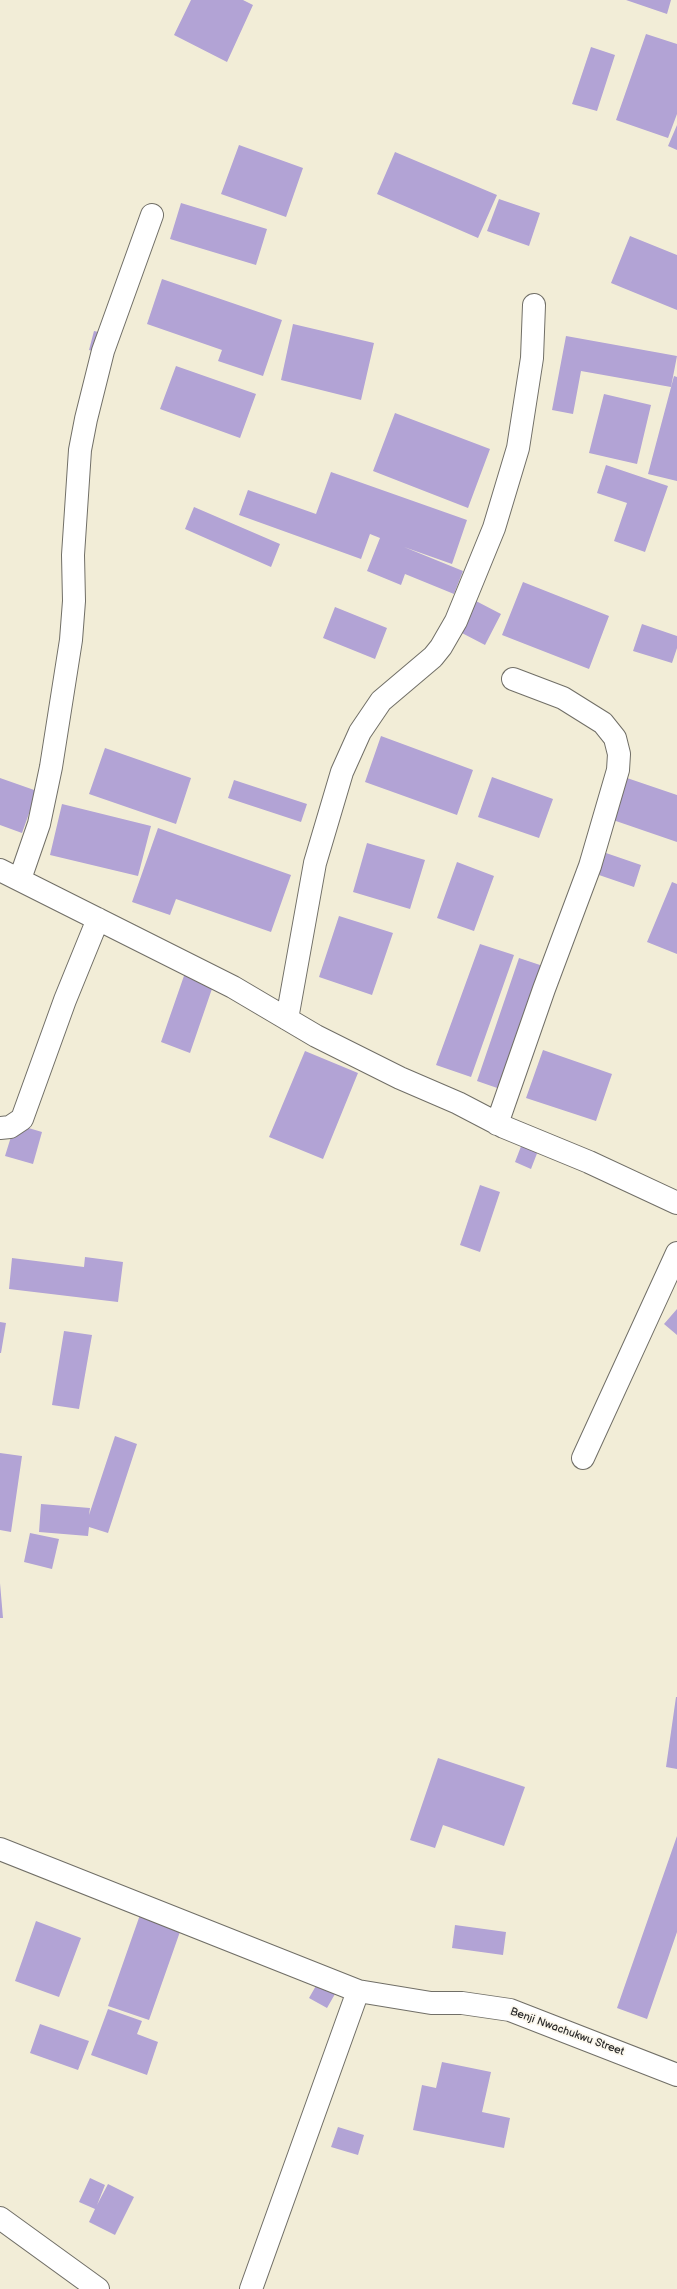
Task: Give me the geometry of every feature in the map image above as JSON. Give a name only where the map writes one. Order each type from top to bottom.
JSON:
[{"type":"street","points":[[20,880],[39,824],[51,767],[70,647],[74,601],[73,555],[80,450],[86,419],[103,351],[152,215]]},
{"type":"street","points":[[287,1018],[315,863],[342,772],[360,732],[381,701],[433,657],[441,647],[456,621],[494,528],[518,448],[532,358],[534,305]]},
{"type":"street","points":[[497,1124],[544,989],[590,866],[618,770],[620,754],[616,738],[603,723],[563,698],[513,679]]},
{"type":"street","points":[[0,870],[233,987],[316,1036],[497,1124],[588,1162],[677,1203]]},
{"type":"street","points":[[0,1128],[10,1127],[22,1119],[65,1000],[98,919]]},
{"type":"street","points":[[583,1458],[677,1253]]},
{"type":"street","name":"Benji Nwachukwu Street","points":[[0,1849],[358,1991],[431,2003],[462,2003],[510,2010],[677,2075]]},
{"type":"street","points":[[251,2289],[358,1991]]},
{"type":"street","points":[[0,2218],[98,2289]]},
{"type":"building","points":[[191,0],[243,0],[253,5],[227,62],[174,35]]},
{"type":"building","points":[[626,0],[671,0],[667,14]]},
{"type":"building","points":[[646,34],[677,44],[677,114],[668,138],[616,120]]},
{"type":"building","points":[[591,47],[615,55],[597,111],[572,104]]},
{"type":"building","points":[[677,125],[677,150],[668,146]]},
{"type":"building","points":[[239,145],[303,168],[286,217],[221,194]]},
{"type":"building","points":[[395,152],[497,195],[478,238],[377,194]]},
{"type":"building","points":[[499,199],[540,213],[529,246],[487,231]]},
{"type":"building","points":[[181,203],[267,229],[256,265],[170,239]]},
{"type":"building","points":[[630,236],[677,255],[677,310],[611,283]]},
{"type":"building","points":[[162,279],[282,320],[263,376],[218,361],[222,350],[147,324]]},
{"type":"building","points":[[293,324],[374,343],[361,400],[281,380]]},
{"type":"building","points":[[94,331],[112,335],[106,355],[89,350]]},
{"type":"building","points":[[566,336],[677,356],[671,387],[581,371],[573,414],[552,410]]},
{"type":"building","points":[[176,366],[256,394],[240,438],[160,409]]},
{"type":"building","points":[[674,376],[677,377],[677,481],[648,474]]},
{"type":"building","points":[[604,394],[651,405],[637,464],[589,453]]},
{"type":"building","points":[[395,413],[490,449],[468,508],[373,471]]},
{"type":"building","points":[[606,465],[668,486],[645,552],[614,541],[627,503],[597,493]]},
{"type":"building","points":[[331,472],[467,520],[452,564],[404,547],[463,571],[454,594],[405,574],[401,585],[367,571],[380,538],[370,534],[361,559],[239,515],[248,490],[316,514]]},
{"type":"building","points":[[194,507],[280,544],[271,567],[185,529]]},
{"type":"building","points":[[523,582],[609,616],[589,669],[502,635]]},
{"type":"building","points":[[476,601],[501,614],[485,645],[460,632]]},
{"type":"building","points":[[335,607],[387,628],[375,659],[323,638]]},
{"type":"building","points":[[642,624],[677,636],[677,648],[672,663],[633,651]]},
{"type":"building","points":[[381,736],[473,770],[457,815],[365,782]]},
{"type":"building","points":[[105,748],[191,778],[176,824],[89,794]]},
{"type":"building","points":[[492,777],[553,799],[539,838],[478,817]]},
{"type":"building","points":[[0,778],[37,791],[22,833],[0,825]]},
{"type":"building","points":[[627,778],[677,795],[677,842],[613,820]]},
{"type":"building","points":[[234,780],[307,804],[301,822],[228,798]]},
{"type":"building","points":[[62,804],[151,826],[138,876],[50,855]]},
{"type":"building","points":[[158,828],[291,875],[271,932],[176,899],[170,915],[132,902]]},
{"type":"building","points":[[367,843],[425,860],[410,909],[353,892]]},
{"type":"building","points":[[606,853],[641,865],[634,887],[599,875]]},
{"type":"building","points":[[457,862],[494,876],[474,931],[437,918]]},
{"type":"building","points":[[672,882],[677,884],[677,954],[647,942]]},
{"type":"building","points":[[339,916],[393,933],[372,995],[319,977]]},
{"type":"building","points":[[480,944],[514,955],[471,1077],[436,1065]]},
{"type":"building","points":[[519,958],[546,967],[503,1090],[477,1081]]},
{"type":"building","points":[[186,970],[215,980],[190,1053],[161,1042]]},
{"type":"building","points":[[543,1050],[612,1074],[596,1121],[526,1098]]},
{"type":"building","points":[[305,1051],[358,1073],[323,1159],[269,1137]]},
{"type":"building","points":[[15,1124],[42,1132],[33,1164],[5,1156]]},
{"type":"building","points":[[525,1136],[541,1143],[531,1169],[515,1162]]},
{"type":"building","points":[[480,1185],[500,1192],[480,1252],[460,1245]]},
{"type":"building","points":[[85,1257],[123,1262],[118,1302],[9,1289],[12,1258],[84,1267]]},
{"type":"building","points":[[677,1309],[677,1335],[664,1324]]},
{"type":"building","points":[[0,1322],[6,1323],[1,1353],[0,1353]]},
{"type":"building","points":[[64,1331],[92,1335],[79,1409],[52,1405]]},
{"type":"building","points":[[115,1436],[137,1444],[108,1533],[89,1527],[88,1536],[39,1532],[41,1504],[90,1508],[89,1515]]},
{"type":"building","points":[[0,1453],[22,1456],[11,1532],[0,1530]]},
{"type":"building","points":[[30,1533],[59,1539],[52,1569],[24,1562]]},
{"type":"building","points":[[0,1583],[3,1618],[0,1618]]},
{"type":"building","points":[[677,1697],[677,1769],[666,1767]]},
{"type":"building","points":[[438,1758],[525,1787],[504,1846],[443,1825],[435,1848],[410,1840]]},
{"type":"building","points":[[677,1836],[677,1932],[647,2019],[617,2008]]},
{"type":"building","points":[[141,1912],[182,1926],[149,2020],[108,2006]]},
{"type":"building","points":[[36,1921],[81,1938],[59,1997],[15,1981]]},
{"type":"building","points":[[455,1925],[506,1932],[503,1955],[452,1948]]},
{"type":"building","points":[[321,1977],[339,1987],[327,2008],[309,1998]]},
{"type":"building","points":[[108,2009],[142,2021],[137,2034],[158,2042],[147,2075],[91,2055]]},
{"type":"building","points":[[40,2024],[89,2041],[78,2070],[30,2053]]},
{"type":"building","points":[[442,2062],[491,2072],[482,2112],[510,2118],[504,2148],[413,2130],[422,2085],[436,2088]]},
{"type":"building","points":[[338,2127],[364,2135],[358,2155],[331,2147]]},
{"type":"building","points":[[90,2178],[105,2185],[97,2205],[108,2184],[134,2197],[115,2235],[89,2222],[95,2209],[79,2202]]}]
